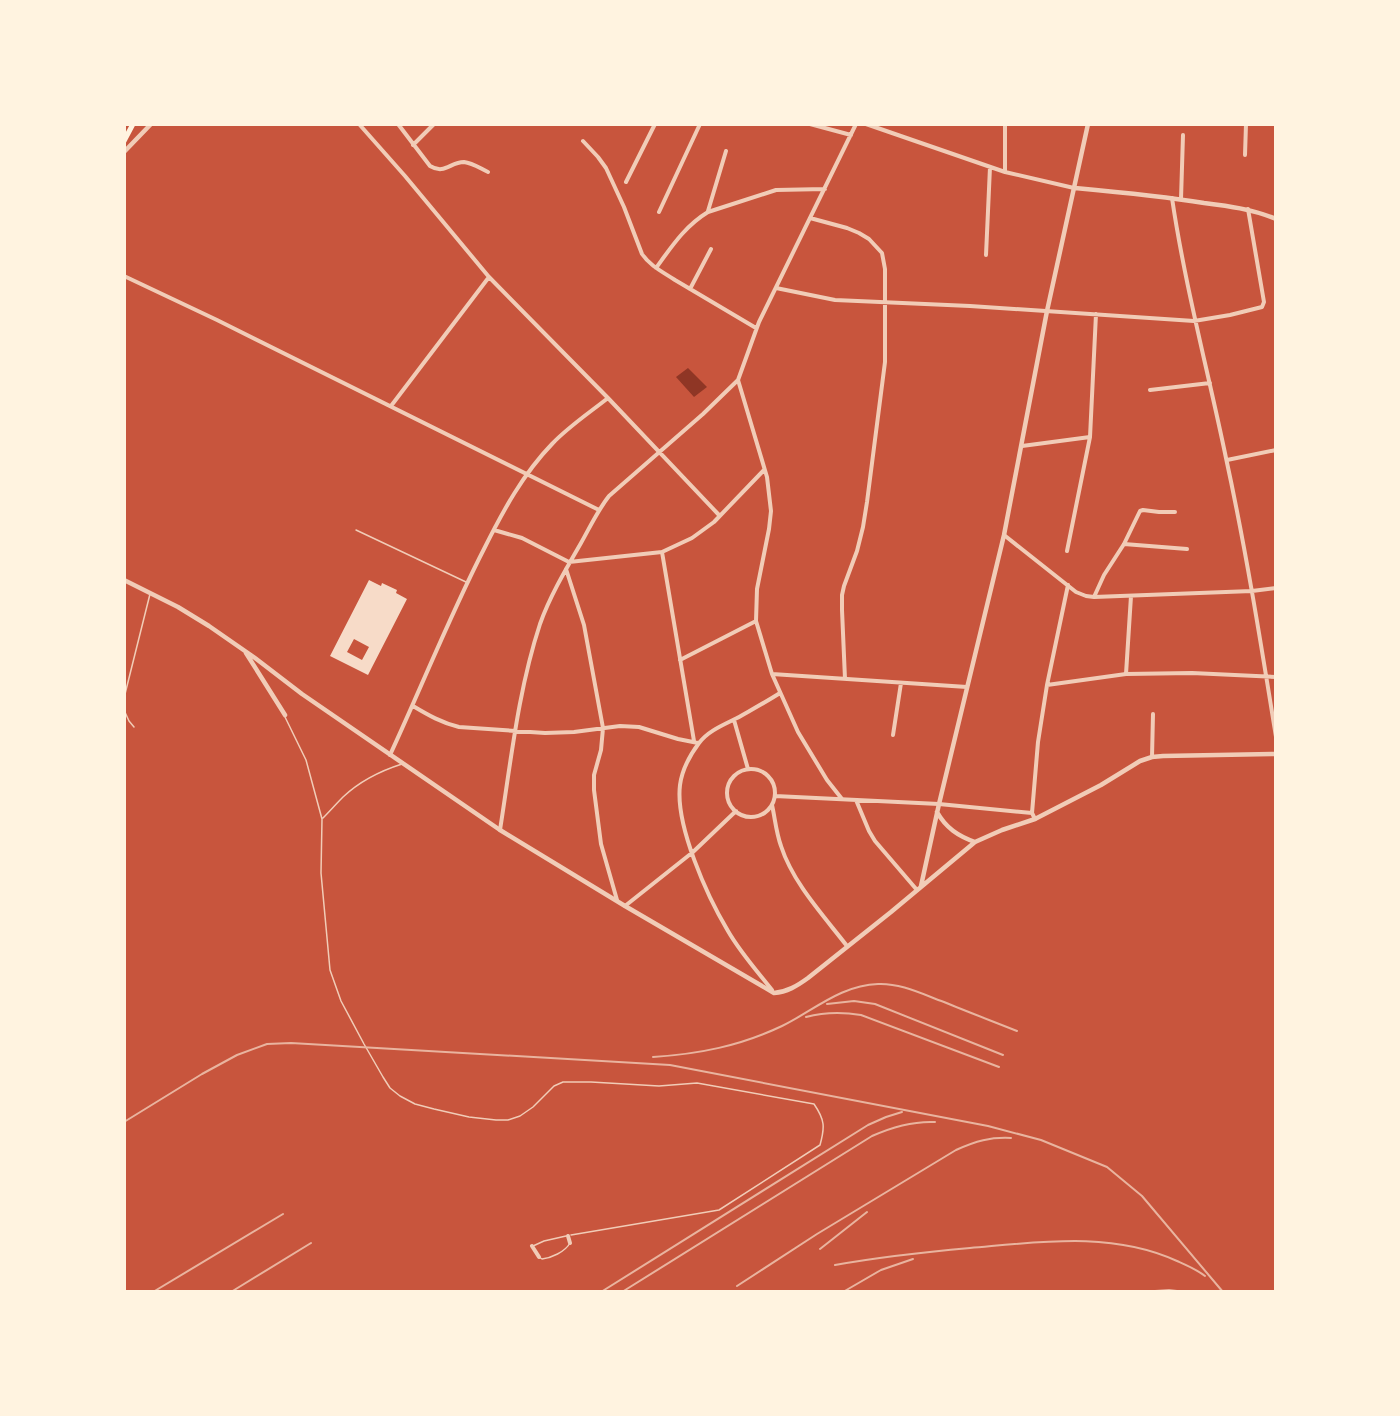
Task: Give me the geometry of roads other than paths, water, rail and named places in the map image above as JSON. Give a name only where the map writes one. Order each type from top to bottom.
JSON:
[{"type":"main road","points":[[124,141],[133,124]]},
{"type":"street","points":[[124,152],[151,124]]},
{"type":"street","points":[[359,124],[489,277],[719,515]]},
{"type":"street","points":[[398,124],[430,166],[443,170],[464,162],[488,172]]},
{"type":"street","points":[[413,145],[434,124]]},
{"type":"street","points":[[626,182],[655,124]]},
{"type":"street","points":[[659,212],[700,124]]},
{"type":"street","points":[[810,124],[850,135]]},
{"type":"street","points":[[500,830],[527,667],[541,622],[569,562],[599,510],[613,492],[703,414],[738,380],[756,328],[856,124]]},
{"type":"street","points":[[866,124],[1005,172],[1075,188],[1181,199],[1248,209],[1275,219]]},
{"type":"street","points":[[1005,124],[1005,172]]},
{"type":"street","points":[[919,888],[1004,535],[1047,311],[1088,124]]},
{"type":"street","points":[[1245,155],[1246,124]]},
{"type":"street","points":[[1181,199],[1183,135]]},
{"type":"street","points":[[583,141],[602,162],[624,207],[642,254],[648,262],[756,328]]},
{"type":"street","points":[[708,212],[726,152]]},
{"type":"street","points":[[986,255],[990,167]]},
{"type":"street","points":[[656,268],[683,231],[708,212],[776,190],[826,189]]},
{"type":"street","points":[[1172,198],[1194,321],[1227,460],[1252,591],[1275,737]]},
{"type":"street","points":[[776,288],[835,300],[942,304],[1194,321],[1262,307],[1264,304],[1248,209]]},
{"type":"street","points":[[810,218],[860,233],[878,247],[884,259],[885,362],[863,527],[842,595],[845,679]]},
{"type":"street","points":[[690,289],[711,249]]},
{"type":"street","points":[[124,276],[599,510]]},
{"type":"street","points":[[391,406],[489,277]]},
{"type":"street","points":[[1067,551],[1090,437],[1096,314]]},
{"type":"street","points":[[738,380],[765,470],[771,518],[757,589],[756,621],[772,674],[798,732],[842,799]]},
{"type":"street","points":[[1150,390],[1210,383]]},
{"type":"street","points":[[390,755],[467,583],[494,530],[527,474],[566,430],[608,398]]},
{"type":"street","points":[[1022,446],[1090,437]]},
{"type":"street","points":[[1227,460],[1275,450]]},
{"type":"street","points":[[494,530],[522,538],[569,562],[662,552],[692,538],[714,522],[765,470]]},
{"type":"street","points":[[1094,597],[1142,510],[1175,512]]},
{"type":"street","points":[[1004,535],[1081,595],[1131,596],[1275,588]]},
{"type":"street","points":[[1124,544],[1187,549]]},
{"type":"street","points":[[662,552],[696,742]]},
{"type":"street","points":[[566,569],[584,625],[603,728],[601,750],[594,775],[594,790],[601,844],[617,900]]},
{"type":"street","points":[[124,580],[195,617],[245,650],[302,694],[500,830],[774,993],[797,986],[975,842],[1035,819],[1101,785],[1133,764],[1152,757],[1275,754]]},
{"type":"street","points":[[1035,819],[1032,813],[1037,751],[1047,685],[1068,585]]},
{"type":"street","points":[[1126,674],[1131,596]]},
{"type":"street","points":[[680,660],[756,621]]},
{"type":"street","points":[[245,650],[285,715]]},
{"type":"street","points":[[1047,685],[1126,674],[1192,673],[1275,677]]},
{"type":"street","points":[[772,674],[968,687]]},
{"type":"street","points":[[893,735],[901,683]]},
{"type":"street","points":[[774,993],[729,933],[716,909],[693,852],[682,817],[680,786],[696,742],[780,693]]},
{"type":"street","points":[[413,706],[445,723],[459,727],[555,733],[620,726],[639,727],[696,742]]},
{"type":"street","points":[[1152,757],[1153,714]]},
{"type":"street","points":[[734,720],[748,769]]},
{"type":"street","points":[[772,805],[766,812],[757,816],[743,816],[732,807],[728,799],[727,790],[730,781],[736,774],[748,769],[757,770],[770,780],[774,787],[772,805],[781,848],[805,891],[847,946]]},
{"type":"street","points":[[774,796],[939,804],[1032,813]]},
{"type":"street","points":[[856,800],[875,841],[919,888]]},
{"type":"street","points":[[625,906],[693,852],[736,811]]},
{"type":"street","points":[[938,812],[942,821],[952,831],[975,842]]},
{"type":"street","points":[[568,1236],[570,1243]]},
{"type":"street","points":[[532,1246],[539,1257]]},
{"type":"lane","points":[[356,530],[467,583]]},
{"type":"lane","points":[[124,698],[151,593]]},
{"type":"lane","points":[[124,710],[134,728]]},
{"type":"lane","points":[[285,715],[306,760],[322,819],[321,873],[329,964],[340,1001],[383,1077],[390,1088],[400,1096],[415,1104],[469,1117],[508,1120],[520,1116],[533,1107],[551,1088],[563,1082],[659,1086],[697,1083],[814,1104],[821,1114],[824,1131],[820,1145],[718,1210],[568,1236],[532,1246]]},
{"type":"lane","points":[[322,819],[345,795],[363,781],[403,764]]},
{"type":"lane","points":[[539,1257],[547,1258],[567,1248],[570,1243]]},
{"type":"railway","points":[[653,1057],[687,1054],[751,1039],[794,1020],[840,994],[865,985],[878,984],[895,985],[911,990],[1017,1031]]},
{"type":"railway","points":[[827,1004],[854,1001],[875,1004],[1003,1055]]},
{"type":"railway","points":[[806,1017],[834,1013],[861,1015],[999,1067]]},
{"type":"railway","points":[[124,1122],[202,1074],[237,1055],[267,1044],[291,1043],[670,1065],[988,1126],[1041,1140],[1107,1167],[1142,1196],[1223,1292]]},
{"type":"railway","points":[[601,1292],[868,1125],[902,1112]]},
{"type":"railway","points":[[622,1292],[872,1136],[903,1125],[935,1122]]},
{"type":"railway","points":[[737,1286],[817,1234],[956,1150],[983,1140],[1011,1138]]},
{"type":"railway","points":[[820,1249],[867,1212]]},
{"type":"railway","points":[[153,1292],[283,1214]]},
{"type":"railway","points":[[835,1265],[936,1251],[1022,1243],[1075,1241],[1127,1245],[1152,1252],[1205,1276]]},
{"type":"railway","points":[[231,1292],[311,1243]]},
{"type":"railway","points":[[843,1292],[881,1270],[913,1259]]},
{"type":"railway","points":[[1141,1292],[1169,1290],[1185,1292]]}]
